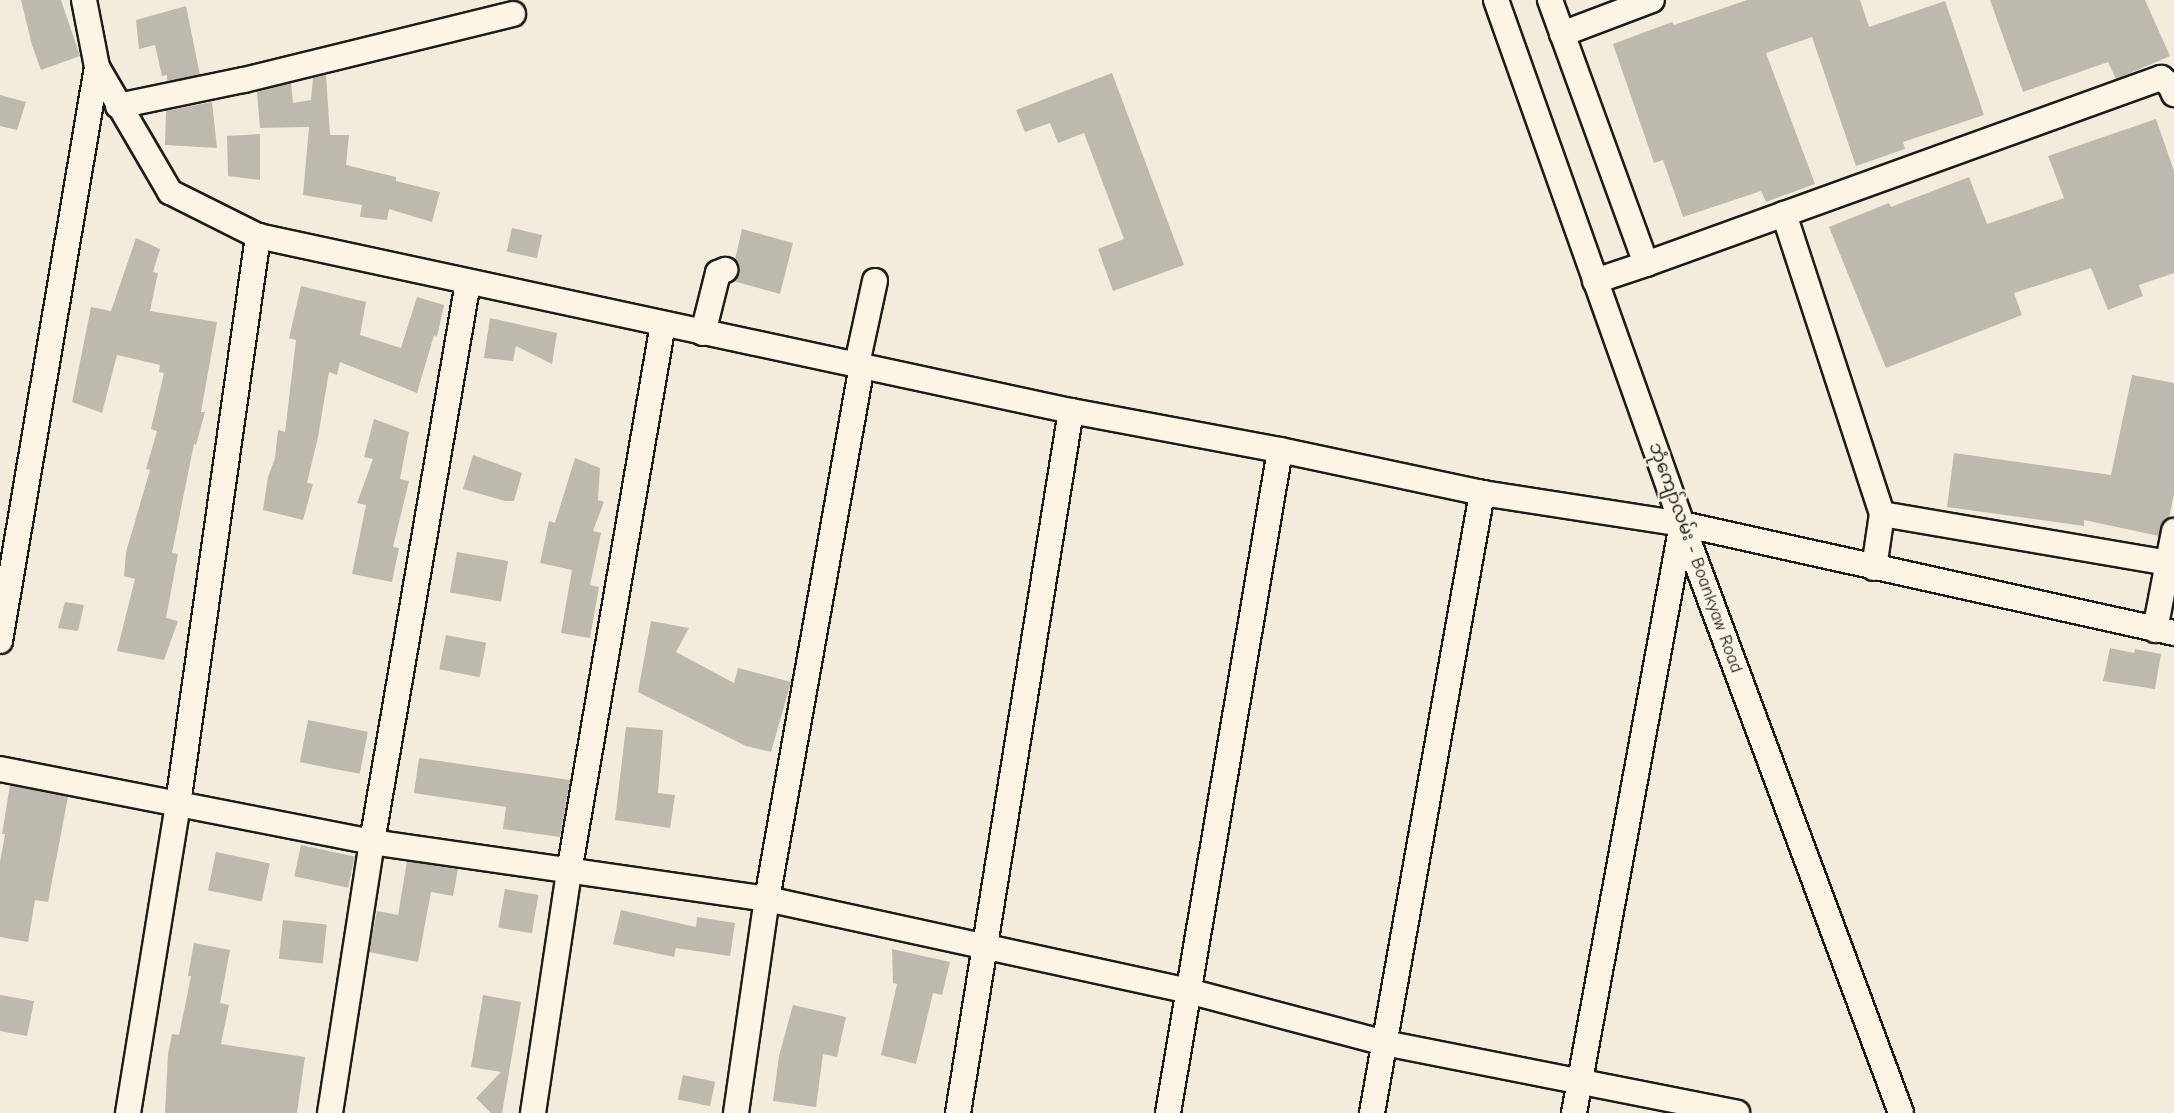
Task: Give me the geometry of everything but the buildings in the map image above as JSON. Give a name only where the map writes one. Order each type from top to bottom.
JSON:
[{"type":"street","points":[[84,0],[97,67],[170,192],[258,236],[1071,411],[1280,450],[1482,493],[1682,524],[2164,632],[2168,563],[2174,531]]},
{"type":"street","name":"ဘုံကျော်လမ်း - Boankyaw Road","points":[[1496,0],[1682,524],[1900,1113]]},
{"type":"street","points":[[1550,0],[1646,264]]},
{"type":"street","points":[[1563,34],[1652,0]]},
{"type":"street","points":[[118,106],[244,80],[513,14]]},
{"type":"street","points":[[0,641],[97,67]]},
{"type":"street","points":[[1595,281],[2161,78],[2170,85],[2174,94]]},
{"type":"street","points":[[1784,214],[1882,514],[1874,568]]},
{"type":"street","points":[[128,1113],[178,804],[258,236]]},
{"type":"street","points":[[703,333],[718,273],[725,270]]},
{"type":"street","points":[[736,1113],[767,900],[875,281]]},
{"type":"street","points":[[330,1113],[372,843],[468,282]]},
{"type":"street","points":[[534,1113],[569,872],[663,324]]},
{"type":"street","points":[[958,1113],[1071,411]]},
{"type":"street","points":[[1168,1113],[1280,450]]},
{"type":"street","points":[[1372,1113],[1482,493]]},
{"type":"street","points":[[1882,514],[2168,563]]},
{"type":"street","points":[[1574,1113],[1682,524]]},
{"type":"street","points":[[0,768],[372,843],[767,900],[1188,991],[1385,1043],[1737,1113]]}]
